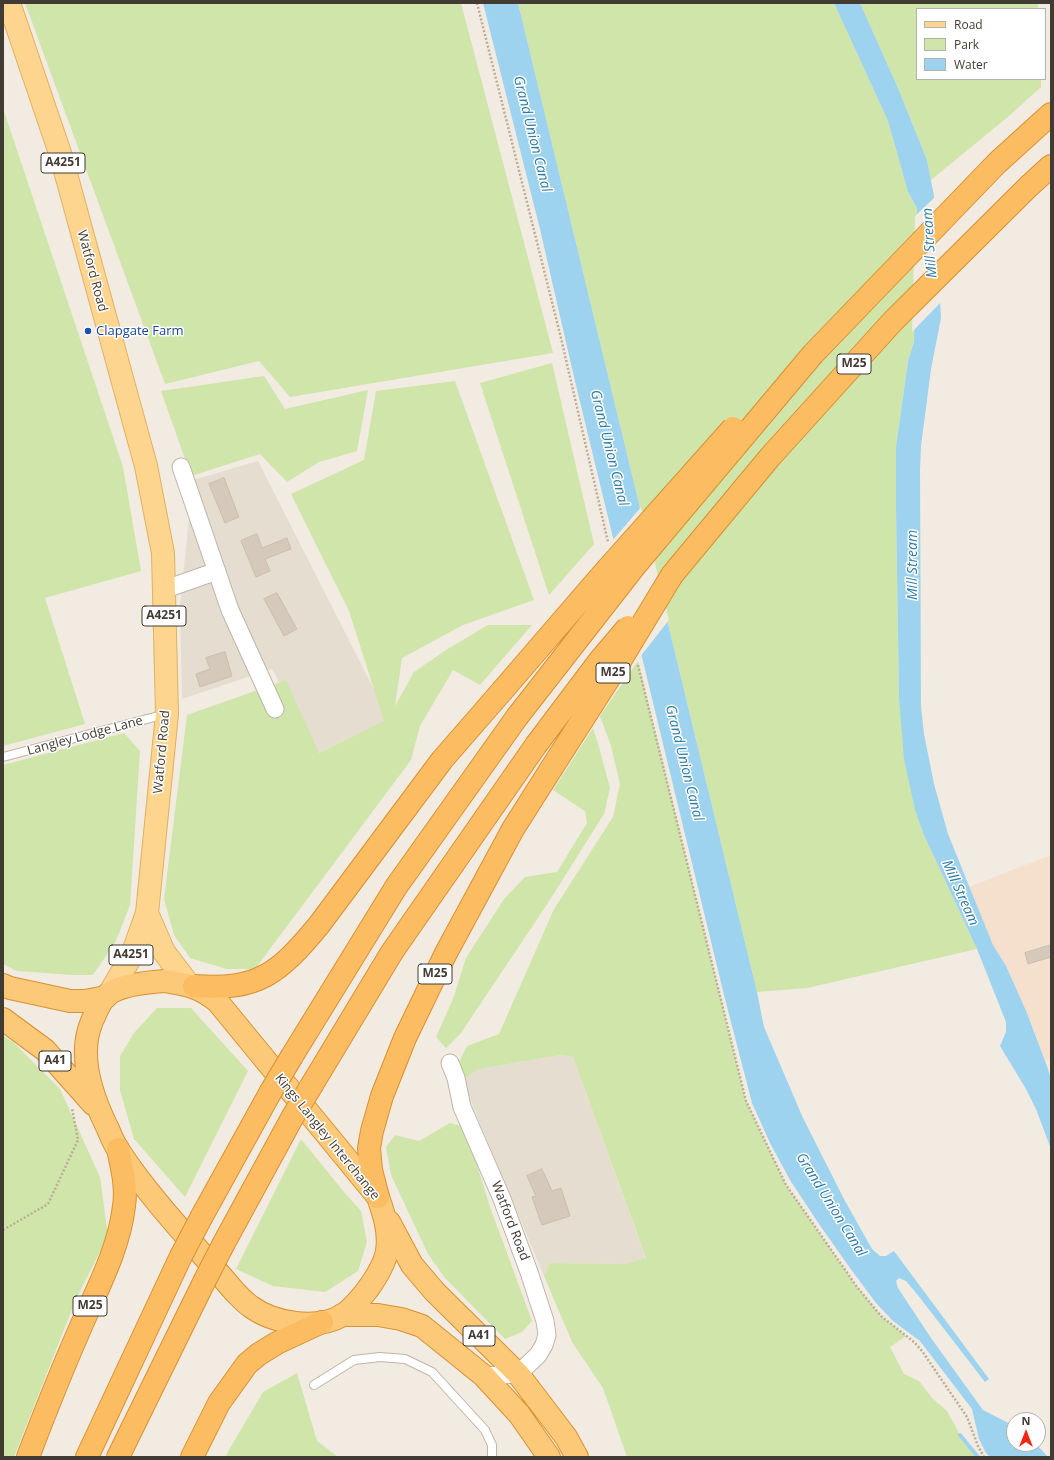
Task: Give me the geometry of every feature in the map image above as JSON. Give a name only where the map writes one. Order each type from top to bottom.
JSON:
[{"type":"highway","name":"M25","points":[[191,985],[213,988],[243,985],[262,978],[280,967],[299,949],[319,925],[442,760],[602,574],[730,431],[813,354],[997,163],[1051,114]]},
{"type":"highway","name":"M25","points":[[118,1457],[224,1243],[292,1118],[392,952],[536,745],[600,660],[770,457],[893,322],[1029,186],[1051,166]]},
{"type":"highway","name":"M25","points":[[87,1457],[181,1256],[202,1216],[270,1093],[396,887],[517,717],[634,566],[813,354]]},
{"type":"highway","name":"M25","points":[[381,1205],[371,1170],[369,1148],[372,1131],[382,1096],[405,1038],[446,953],[513,829],[620,661],[672,575]]},
{"type":"highway","name":"Kings Langley Interchange","points":[[3,985],[10,988],[70,1001],[85,1001],[107,996],[126,987],[146,982],[166,981],[191,985],[217,1001],[381,1205],[387,1233],[387,1252],[381,1266],[367,1291],[357,1302],[332,1319]]},
{"type":"highway","points":[[107,996],[97,1011],[89,1029],[86,1047],[87,1070],[91,1088],[99,1111],[118,1149],[148,1191],[234,1291],[249,1306],[271,1318],[290,1322],[306,1323],[332,1319]]},
{"type":"highway","name":"A41","points":[[3,1020],[45,1050],[99,1111]]},
{"type":"highway","name":"M25","points":[[28,1457],[63,1367],[105,1270],[120,1230],[125,1204],[124,1178],[118,1149]]},
{"type":"highway","name":"A41","points":[[381,1205],[412,1265],[435,1292],[518,1374],[566,1437],[577,1457]]},
{"type":"highway","name":"A41","points":[[332,1319],[378,1315],[401,1319],[422,1326],[484,1376],[519,1414],[549,1457]]},
{"type":"highway","points":[[192,1457],[219,1403],[247,1364],[259,1354],[277,1343],[332,1319]]},
{"type":"main road","name":"Watford Road","points":[[9,3],[61,156],[146,466],[163,553],[167,714],[147,913],[132,955],[107,996]]},
{"type":"main road","name":"Watford Road","points":[[147,913],[164,952],[191,985]]},
{"type":"street","points":[[181,467],[230,610],[275,709]]},
{"type":"street","points":[[163,590],[217,571]]},
{"type":"street","name":"Watford Road","points":[[450,1063],[456,1078],[462,1107],[505,1206],[545,1321],[547,1335],[544,1345],[538,1355],[518,1374]]},
{"type":"street","points":[[484,1376],[518,1374]]},
{"type":"lane","name":"Langley Lodge Lane","points":[[3,757],[167,714]]},
{"type":"lane","points":[[314,1385],[354,1360],[380,1357],[405,1359],[432,1372],[486,1430],[492,1445],[492,1457]]},
{"type":"path","points":[[477,3],[561,338],[609,544]]},
{"type":"path","points":[[636,658],[692,889],[746,1101],[786,1185],[857,1287],[880,1316],[914,1342],[922,1351],[967,1417],[978,1446],[984,1457]]},
{"type":"path","points":[[3,1230],[48,1204],[78,1140]]},
{"type":"shaded area","points":[[258,461],[389,719],[318,753],[272,669],[182,699],[180,606],[193,480]]},
{"type":"shaded area","points":[[1051,855],[1051,1060],[1046,1061],[1027,1013],[1006,966],[993,945],[969,887]]},
{"type":"shaded area","points":[[561,1055],[573,1057],[646,1259],[626,1264],[550,1263],[544,1276],[462,1080],[479,1069]]},
{"type":"green space","points":[[25,3],[461,3],[553,353],[290,397],[259,361],[165,384]]},
{"type":"green space","points":[[518,3],[834,3],[888,121],[908,192],[917,208],[914,342],[908,361],[896,447],[899,699],[915,810],[923,833],[977,949],[807,988],[757,992]]},
{"type":"green space","points":[[860,3],[1038,3],[1038,8],[916,8],[916,80],[1041,80],[1041,87],[1009,116],[931,180],[927,160],[898,88]]},
{"type":"green space","points":[[3,108],[123,467],[141,571],[45,598],[85,724],[3,746]]},
{"type":"green space","points":[[552,363],[594,544],[549,595],[480,383]]},
{"type":"green space","points":[[264,376],[285,409],[368,390],[357,451],[319,462],[287,482],[260,454],[191,476],[161,391]]},
{"type":"green space","points":[[455,381],[534,600],[463,625],[402,658],[395,706],[414,672],[446,650],[488,625],[532,625],[480,685],[453,670],[420,726],[411,760],[255,969],[227,969],[190,958],[174,935],[164,899],[187,715],[286,680],[319,753],[384,721],[349,611],[291,494],[364,460],[376,391]]},
{"type":"green space","points":[[638,661],[746,1101],[786,1185],[857,1287],[881,1316],[906,1336],[890,1347],[904,1374],[919,1381],[932,1398],[947,1411],[960,1435],[978,1457],[627,1457],[603,1388],[572,1342],[544,1276],[550,1263],[626,1264],[646,1258],[573,1057],[561,1055],[479,1069],[462,1080],[458,1064],[467,1046],[499,1034],[554,909],[613,817],[620,784],[611,746],[600,716]]},
{"type":"green space","points":[[593,728],[610,788],[604,814],[546,906],[461,1033],[446,1048],[436,1037],[453,999],[466,958],[504,899],[525,877],[557,872],[587,823],[585,811],[553,790]]},
{"type":"green space","points":[[124,733],[140,751],[130,905],[116,941],[93,975],[17,971],[3,964],[3,765]]},
{"type":"green space","points":[[157,1008],[191,1008],[248,1071],[185,1197],[134,1139],[120,1090],[120,1056],[134,1033]]},
{"type":"green space","points":[[3,1036],[13,1042],[60,1089],[100,1177],[108,1236],[76,1299],[14,1457],[3,1457]]},
{"type":"green space","points":[[450,1123],[465,1127],[490,1207],[532,1321],[522,1332],[505,1339],[445,1278],[428,1254],[391,1175],[386,1147],[395,1135],[419,1141]]},
{"type":"green space","points":[[301,1139],[361,1211],[367,1242],[358,1271],[325,1292],[273,1286],[236,1269]]},
{"type":"green space","points":[[297,1373],[317,1441],[338,1457],[225,1457],[263,1392]]},
{"type":"water","name":"Grand Union Canal","points":[[483,3],[518,3],[757,992],[764,1027],[803,1118],[845,1201],[872,1249],[880,1256],[886,1256],[894,1251],[989,1379],[985,1382],[917,1294],[906,1281],[899,1278],[896,1281],[898,1288],[931,1338],[983,1410],[1006,1422],[1006,1452],[1043,1452],[1048,1457],[990,1457],[986,1453],[979,1439],[972,1409],[920,1341],[893,1321],[876,1303],[850,1268],[790,1180],[770,1143],[752,1103],[724,995],[574,377],[540,229]]},
{"type":"water","name":"Mill Stream","points":[[834,3],[860,3],[898,88],[927,160],[934,196],[941,318],[931,369],[921,446],[920,470],[921,706],[924,734],[934,784],[948,834],[993,945],[1006,966],[1027,1013],[1051,1079],[1051,1149],[1036,1109],[1026,1089],[1000,1046],[1006,1032],[1006,1022],[977,949],[923,833],[915,810],[904,759],[899,699],[896,447],[908,361],[914,342],[917,208],[908,192],[888,121]]},
{"type":"pier","points":[[936,196],[942,301],[912,332],[915,216]]},
{"type":"pier","points":[[641,507],[669,620],[640,657],[612,541]]},
{"type":"building","points":[[224,478],[239,517],[225,523],[209,484]]},
{"type":"building","points":[[257,534],[262,548],[287,538],[291,549],[265,559],[270,571],[256,577],[241,541]]},
{"type":"building","points":[[277,593],[297,629],[284,636],[264,599]]},
{"type":"building","points":[[225,652],[232,676],[200,687],[196,674],[210,669],[206,658]]},
{"type":"building","points":[[1051,945],[1051,957],[1028,964],[1025,953]]},
{"type":"building","points":[[542,1169],[552,1191],[561,1188],[570,1216],[542,1225],[532,1197],[536,1196],[527,1176]]},
{"type":"waterway","points":[[960,1435],[978,1457]]},
{"type":"place","name":"Clapgate Farm","points":[[88,331]]}]
